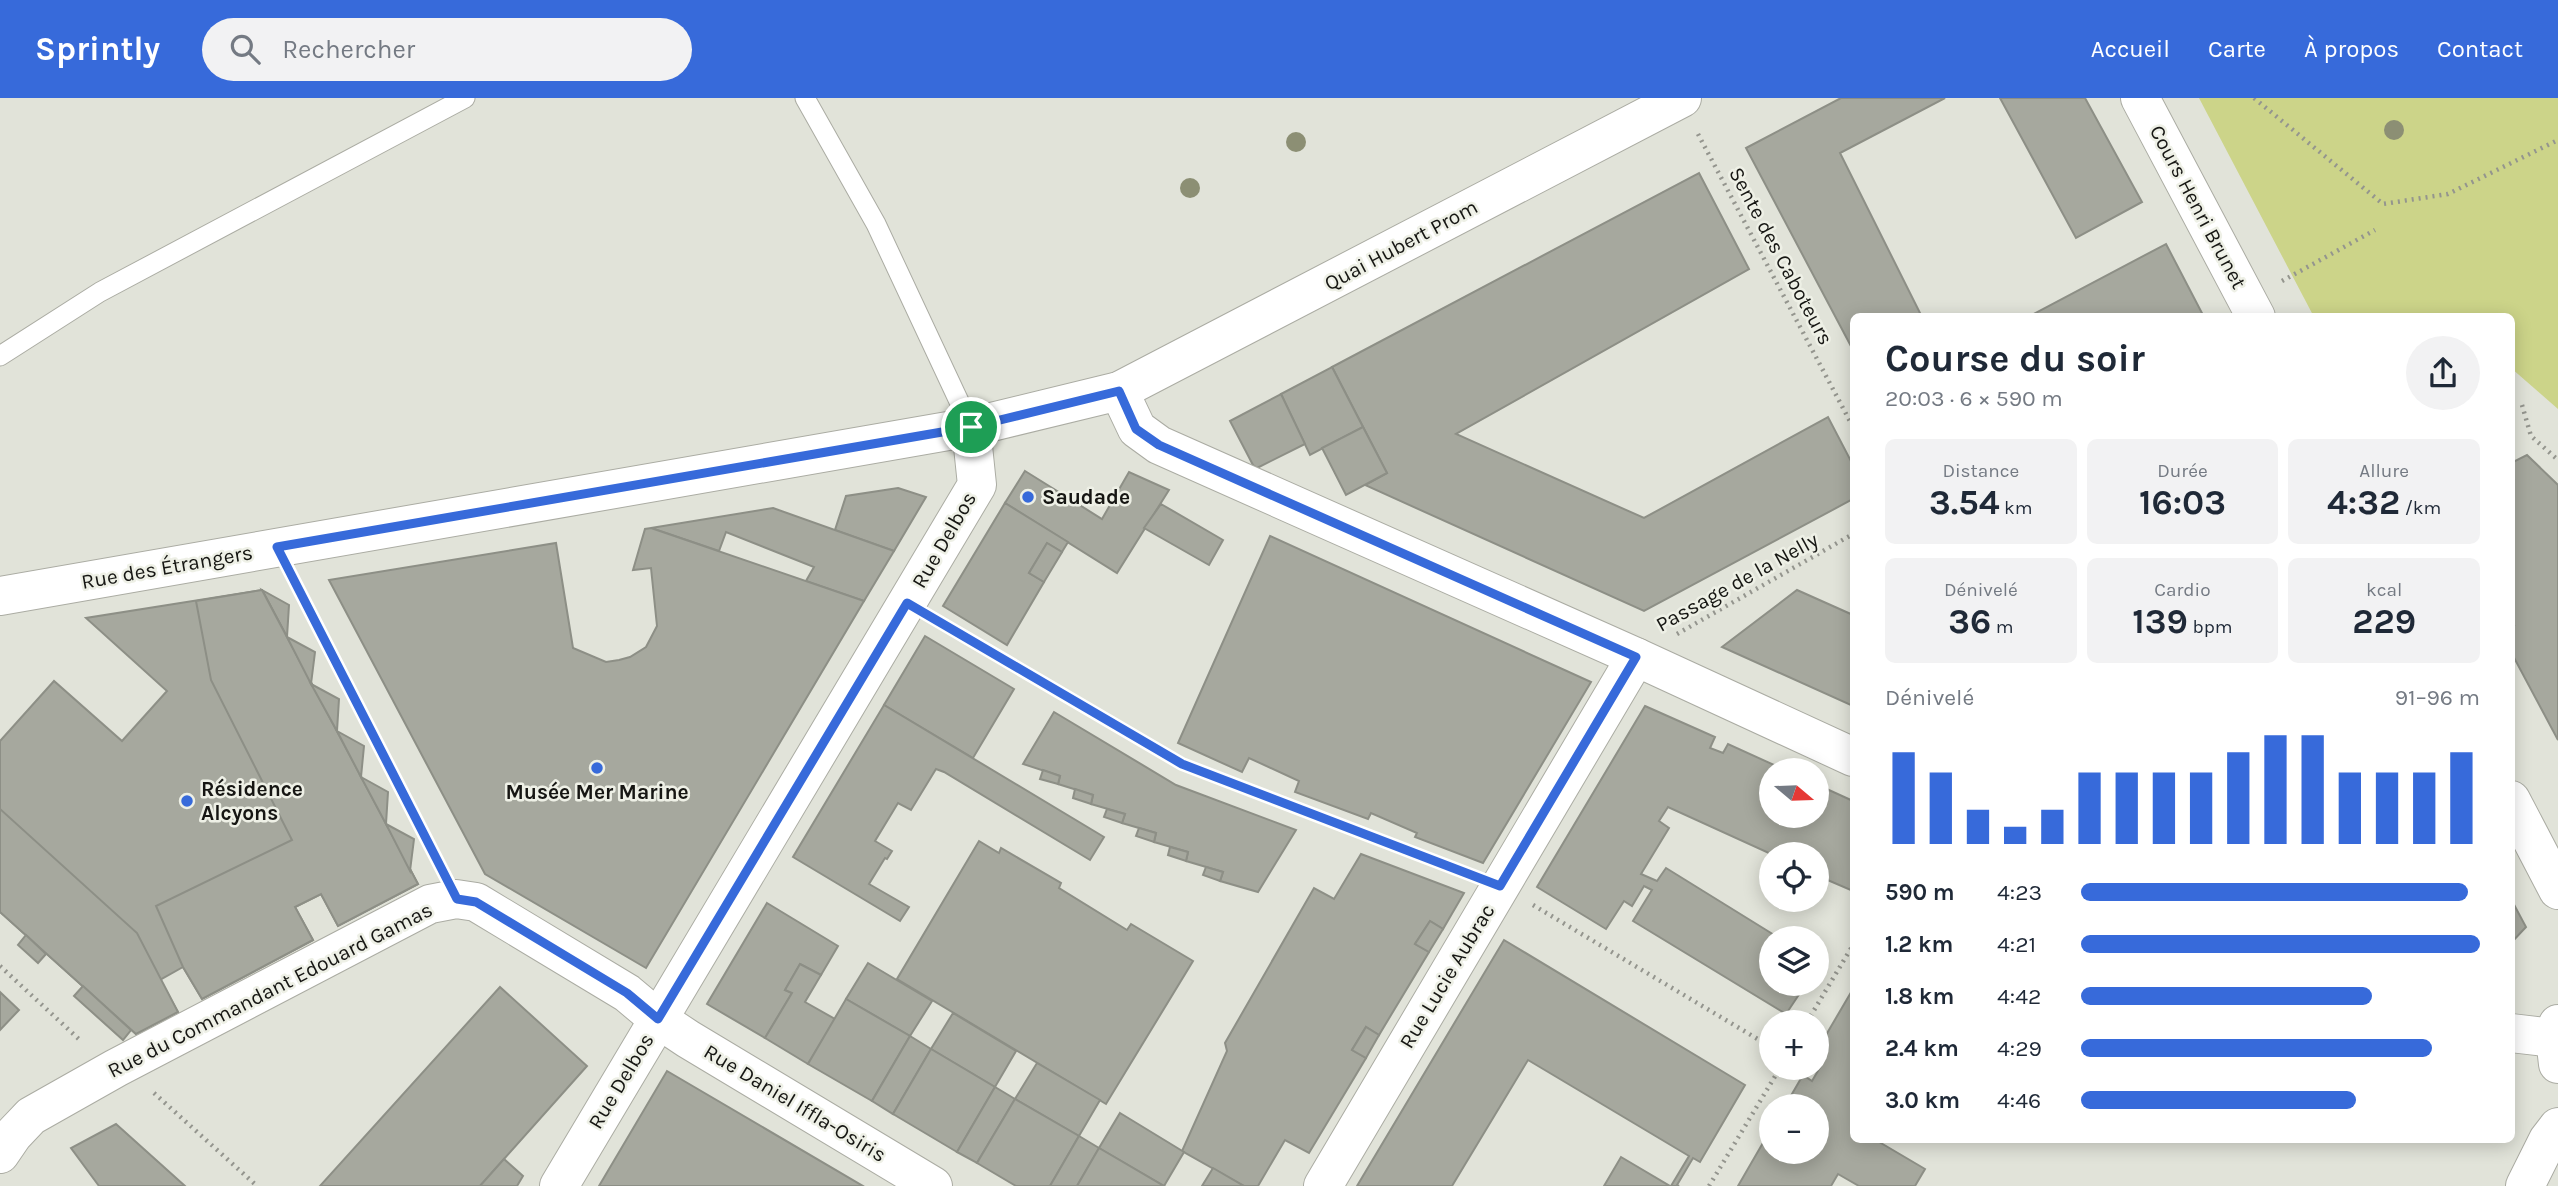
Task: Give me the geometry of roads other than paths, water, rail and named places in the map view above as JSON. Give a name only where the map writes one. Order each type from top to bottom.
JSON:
[{"type":"street","name":"Cours Henri Brunet","points":[[2140,98],[2251,308]]},
{"type":"street","name":"Quai Hubert Prom","points":[[1119,391],[1681,99]]},
{"type":"street","name":"Rue des Étrangers","points":[[0,596],[971,427],[1119,391]]},
{"type":"street","points":[[1119,391],[1136,429],[1159,445],[1636,657],[1850,756]]},
{"type":"street","name":"Rue Delbos","points":[[559,1186],[977,485],[971,427]]},
{"type":"street","name":"Rue Lucie Aubrac","points":[[1323,1186],[1636,657]]},
{"type":"street","points":[[2515,808],[2558,890]]},
{"type":"street","name":"Rue du Commandant Edouard Gamas","points":[[0,1154],[30,1116],[116,1068],[430,904],[457,899],[476,902],[627,993],[658,1019]]},
{"type":"street","name":"Rue Daniel Iffla-Osiris","points":[[658,1019],[933,1186]]},
{"type":"street","points":[[2515,1034],[2557,1042]]},
{"type":"street","points":[[2525,1186],[2548,1140],[2558,1127]]},
{"type":"lane","points":[[0,356],[100,292],[465,98]]},
{"type":"lane","points":[[805,98],[876,224],[971,427]]},
{"type":"place","name":"Saudade","points":[[1028,497]]},
{"type":"place","name":"Musée Mer Marine","points":[[597,768]]},
{"type":"place","name":"Résidence Alcyons","points":[[187,801]]}]
